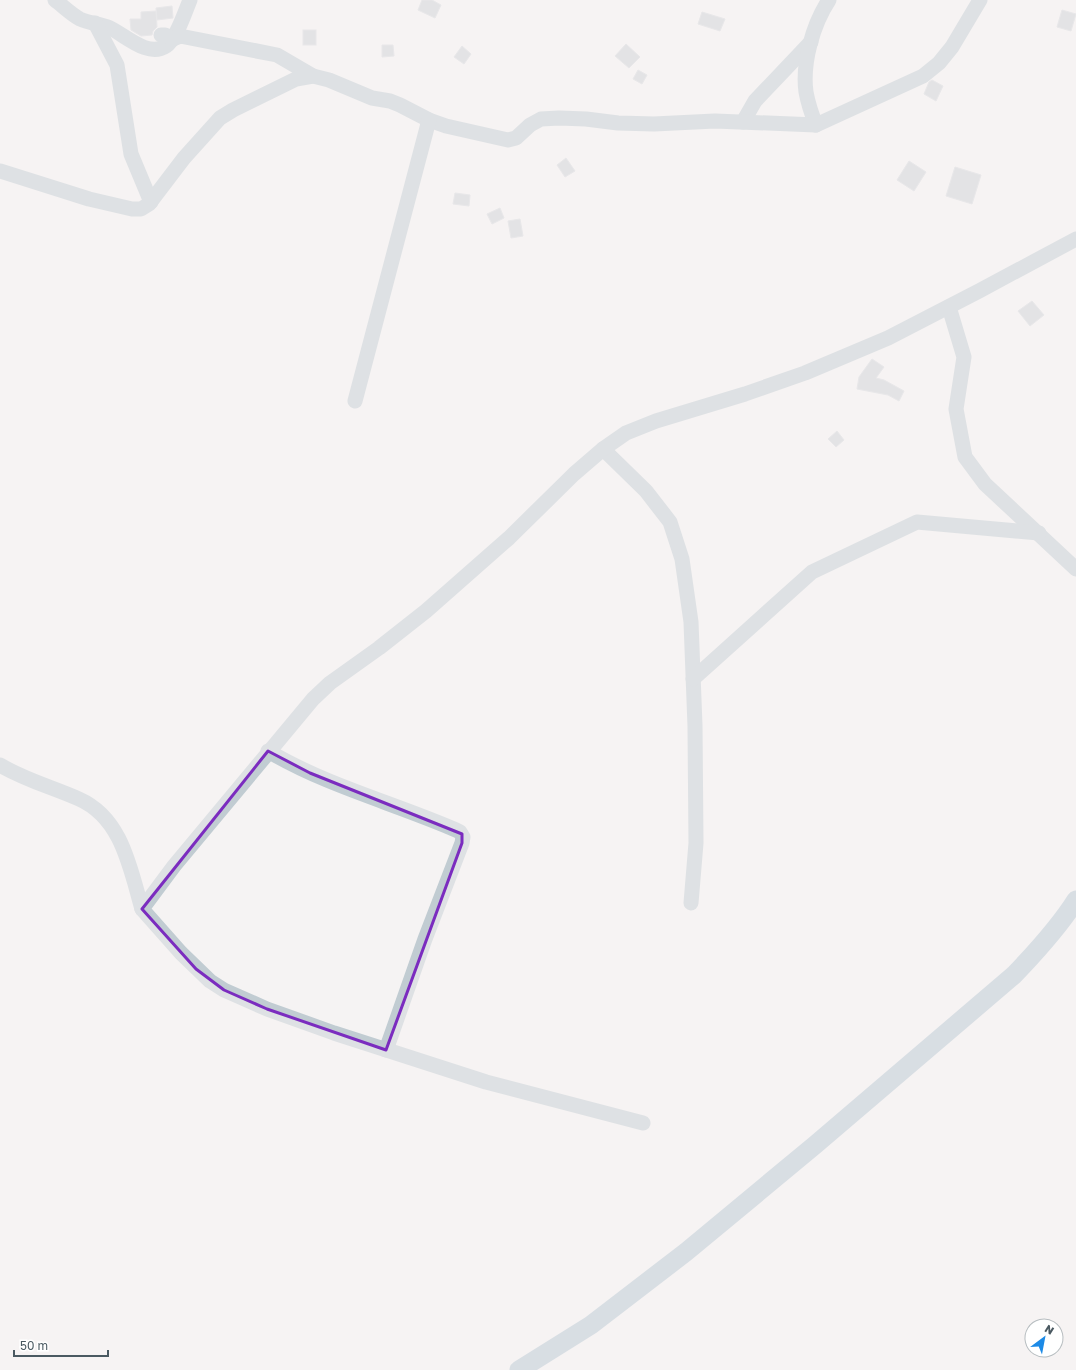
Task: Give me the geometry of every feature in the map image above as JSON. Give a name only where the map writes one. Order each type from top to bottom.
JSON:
[{"type":"main road","points":[[519,1370],[591,1325],[686,1252],[816,1145],[1014,974],[1041,947],[1066,916],[1076,900]]},
{"type":"street","points":[[55,0],[79,18],[109,28],[140,46],[152,50],[166,46],[167,37],[190,0]]},
{"type":"street","points":[[167,37],[180,36],[277,54],[313,76],[329,80],[372,98],[390,101],[429,120],[471,132],[508,140],[516,138],[530,125],[541,119],[586,118],[618,123],[654,124],[715,121],[816,125],[923,76],[939,63],[952,47],[980,0]]},
{"type":"street","points":[[816,125],[806,92],[805,75],[810,42],[824,2]]},
{"type":"street","points":[[95,23],[116,65],[131,154],[151,202]]},
{"type":"street","points":[[743,122],[755,101],[810,42]]},
{"type":"street","points":[[0,171],[89,199],[132,209],[141,209],[151,202],[184,158],[220,118],[296,79],[313,76]]},
{"type":"street","points":[[356,401],[429,120]]},
{"type":"street","points":[[142,909],[174,866],[222,810],[268,751],[313,699],[330,684],[426,611],[509,538],[574,474],[603,449],[626,433],[656,421],[745,394],[805,373],[888,338],[1076,239]]},
{"type":"street","points":[[949,307],[964,357],[956,409],[965,457],[985,484],[1076,569]]},
{"type":"street","points":[[603,449],[646,491],[670,522],[682,559],[691,622],[694,679],[696,843],[691,904]]},
{"type":"street","points":[[694,679],[812,572],[918,522],[1039,533]]},
{"type":"street","points":[[268,751],[310,773],[456,830],[460,832],[463,837],[386,1050]]},
{"type":"street","points":[[0,765],[17,775],[80,799],[98,811],[115,831],[126,854],[142,909],[196,968],[210,981],[224,990],[267,1009],[386,1050],[486,1082],[643,1123]]},
{"type":"highlighted area","points":[[268,751],[310,773],[462,834],[462,843],[386,1050],[267,1009],[224,990],[196,969],[142,909]]},
{"type":"building","points":[[422,0],[432,0],[441,5],[435,18],[418,10]]},
{"type":"building","points":[[172,6],[173,18],[157,20],[156,8]]},
{"type":"building","points":[[1062,10],[1076,14],[1071,31],[1057,27]]},
{"type":"building","points":[[156,11],[157,27],[153,31],[152,35],[141,36],[131,30],[130,19],[141,19],[141,12]]},
{"type":"building","points":[[702,12],[725,19],[720,31],[698,24]]},
{"type":"building","points":[[303,30],[316,30],[316,45],[303,45]]},
{"type":"building","points":[[626,44],[640,57],[629,68],[615,56]]},
{"type":"building","points":[[382,45],[393,45],[394,56],[382,57]]},
{"type":"building","points":[[462,46],[471,54],[464,64],[454,57]]},
{"type":"building","points":[[638,70],[647,75],[642,84],[633,79]]},
{"type":"building","points":[[932,80],[943,86],[936,101],[924,94],[929,82]]},
{"type":"building","points":[[566,158],[575,171],[565,177],[557,165]]},
{"type":"building","points":[[909,161],[926,172],[914,191],[897,180]]},
{"type":"building","points":[[955,167],[981,175],[972,204],[946,196]]},
{"type":"building","points":[[455,193],[470,195],[469,206],[453,204]]},
{"type":"building","points":[[500,208],[504,218],[492,224],[487,214]]},
{"type":"building","points":[[520,219],[523,236],[511,238],[508,221]]},
{"type":"building","points":[[1032,301],[1044,315],[1030,326],[1018,311]]},
{"type":"building","points":[[872,359],[884,367],[876,378],[884,380],[904,391],[899,401],[888,395],[857,389],[859,377]]},
{"type":"building","points":[[837,431],[844,440],[836,447],[828,439]]}]
